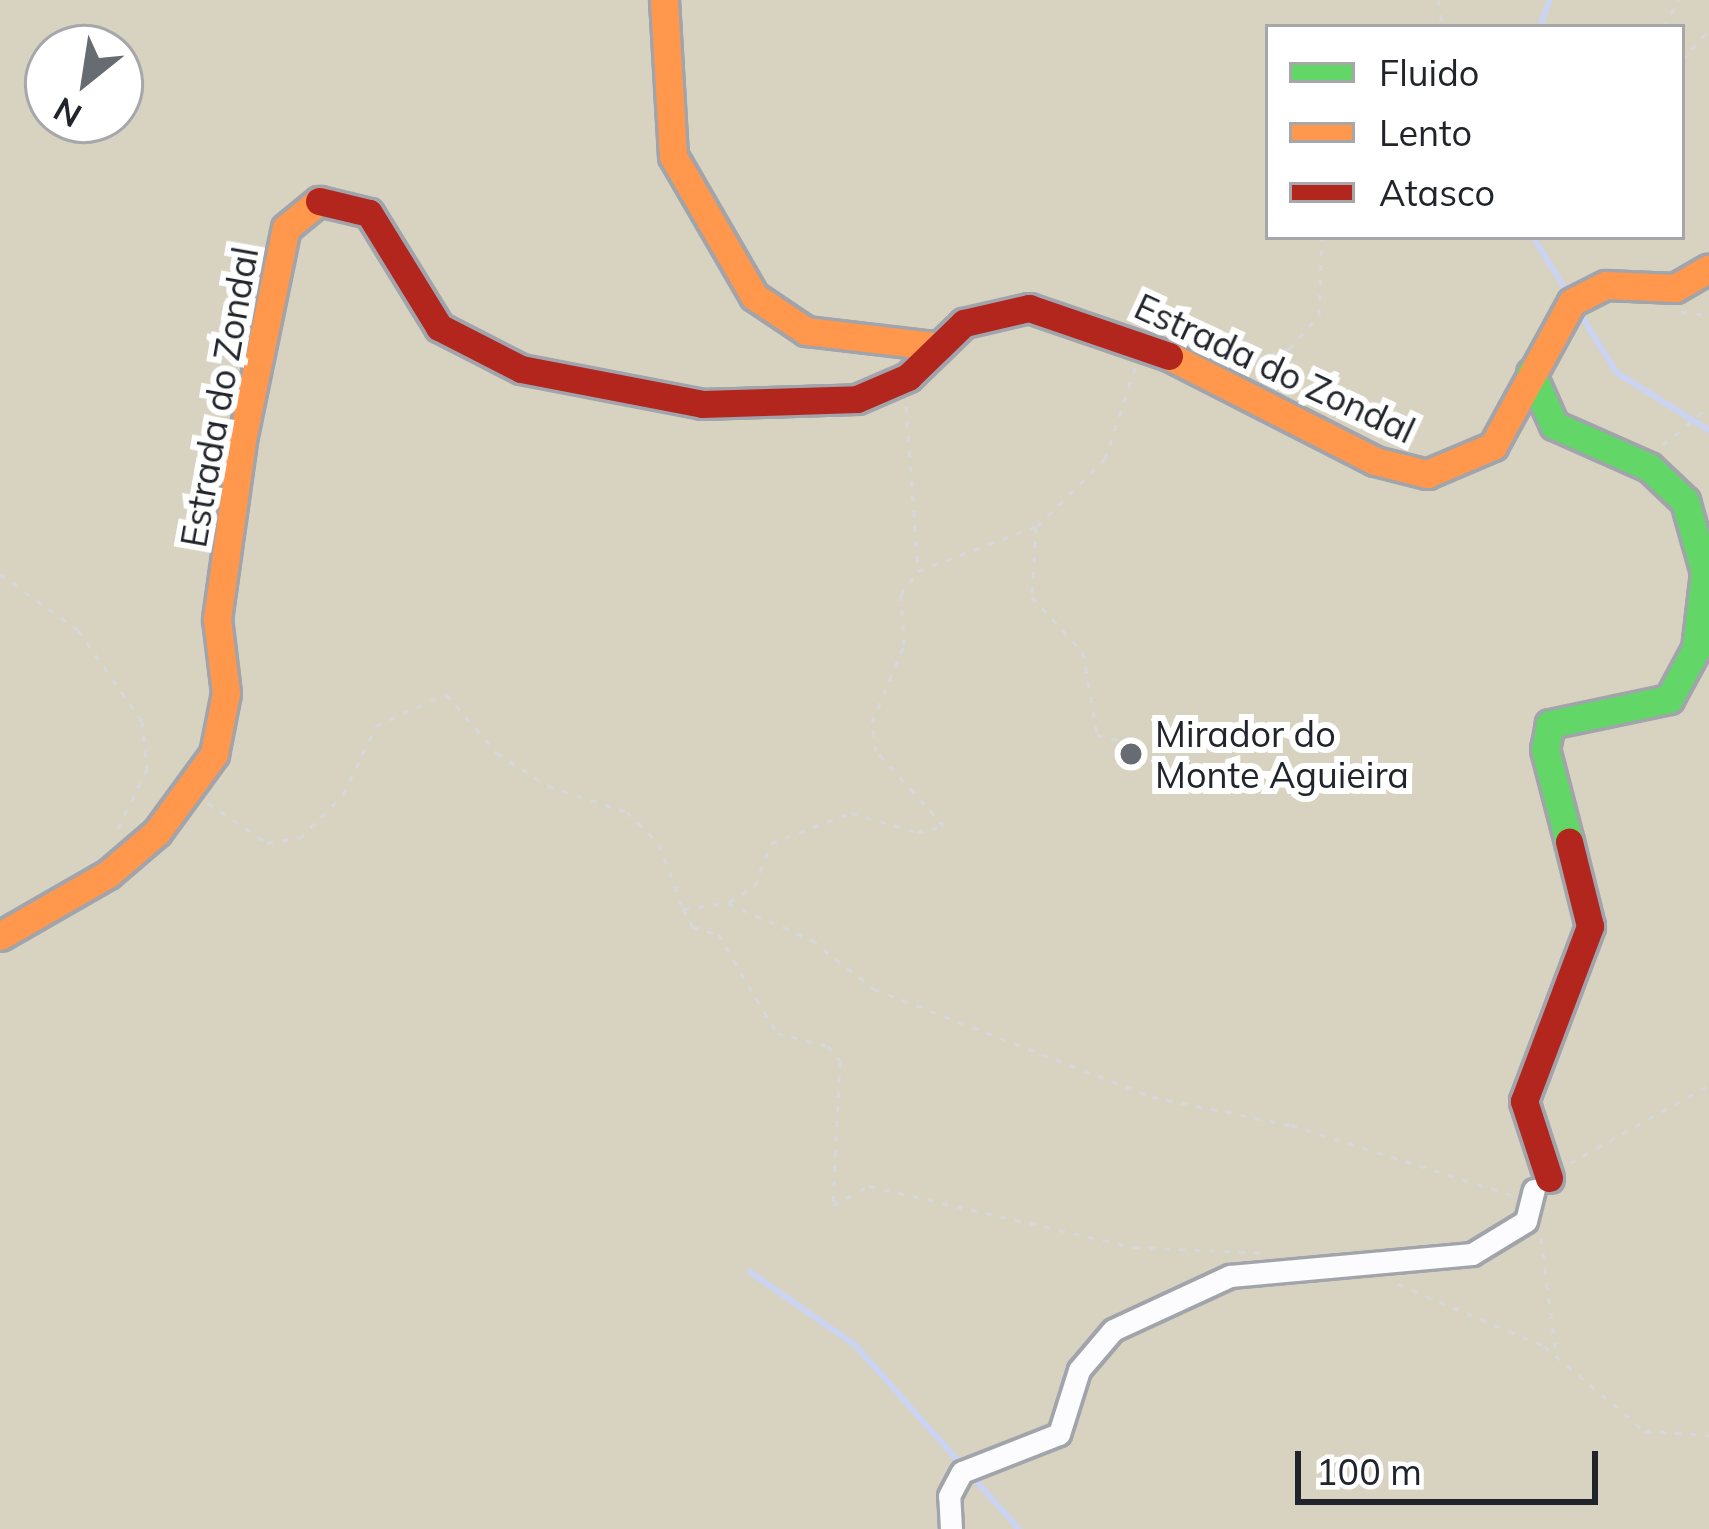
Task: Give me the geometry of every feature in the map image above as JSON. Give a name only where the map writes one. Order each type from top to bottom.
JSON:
[{"type":"street","points":[[664,0],[673,156],[754,296],[806,332],[914,336],[934,346]]},
{"type":"street","name":"Estrada do Zondal","points":[[0,936],[108,874],[192,791],[224,723],[217,619],[243,435],[286,228],[309,202],[340,198],[369,213],[439,327],[521,369],[702,404],[857,399],[908,376],[934,346],[964,323],[1029,308],[1139,341],[1204,370],[1375,461],[1426,475],[1493,446],[1543,343],[1588,293],[1676,288],[1709,268]]},
{"type":"street","points":[[951,1529],[949,1496],[962,1472],[1059,1434],[1079,1370],[1113,1330],[1230,1276],[1472,1254],[1533,1198],[1524,1101],[1590,926],[1545,749],[1550,724],[1669,699],[1699,628],[1699,533],[1685,500],[1649,467],[1565,433],[1531,373]]},
{"type":"path","points":[[1685,57],[1709,30]]},
{"type":"path","points":[[1204,370],[1299,342],[1324,303],[1322,240]]},
{"type":"path","points":[[683,909],[728,903],[754,886],[771,843],[851,813],[917,832],[944,826],[876,751],[872,722],[900,668],[902,595],[918,571],[1037,526],[1113,445],[1139,341]]},
{"type":"path","points":[[908,376],[903,454],[918,571]]},
{"type":"path","points":[[1649,467],[1709,406]]},
{"type":"path","points":[[1037,526],[1032,597],[1083,652],[1097,735],[1141,746]]},
{"type":"path","points":[[0,574],[78,630],[142,721],[147,770],[108,874]]},
{"type":"path","points":[[192,791],[248,835],[283,845],[330,814],[382,721],[446,694],[497,753],[548,786],[627,812],[659,844],[693,927],[718,934],[777,1033],[828,1046],[840,1061],[833,1205],[885,1189],[1133,1247],[1262,1248],[1278,1269]]},
{"type":"path","points":[[728,903],[812,940],[874,989],[1030,1053],[1151,1097],[1453,1171],[1533,1198]]},
{"type":"path","points":[[1533,1198],[1709,1085]]},
{"type":"path","points":[[1533,1198],[1544,1243],[1556,1355]]},
{"type":"path","points":[[1393,1282],[1556,1355],[1646,1431],[1709,1435]]},
{"type":"shaded area","points":[[0,0],[1709,0],[1709,1529],[0,1529]]},
{"type":"waterway","points":[[1541,24],[1550,0]]},
{"type":"waterway","points":[[1535,240],[1569,295]]},
{"type":"waterway","points":[[1579,312],[1617,373],[1709,430]]},
{"type":"waterway","points":[[750,1272],[855,1345],[1019,1529]]},
{"type":"traffic: fast","points":[[1531,373],[1554,425],[1649,467],[1685,501],[1705,572],[1696,649],[1669,699],[1550,724],[1545,749],[1569,842]]},
{"type":"traffic: slow","points":[[664,0],[673,156],[754,296],[806,331],[934,346]]},
{"type":"traffic: slow","points":[[0,936],[108,874],[157,832],[214,754],[226,693],[217,619],[243,435],[286,228],[319,201]]},
{"type":"traffic: slow","points":[[1169,356],[1375,461],[1427,474],[1493,446],[1572,302],[1606,285],[1675,288],[1709,268]]},
{"type":"traffic: jam","points":[[319,201],[369,213],[439,327],[521,369],[702,404],[857,399],[908,377],[964,323],[1029,308],[1169,356]]},
{"type":"traffic: jam","points":[[1549,1178],[1524,1101],[1590,926],[1569,842]]},
{"type":"place","name":"Mirador do Monte Aguieira","points":[[1131,754]]}]
